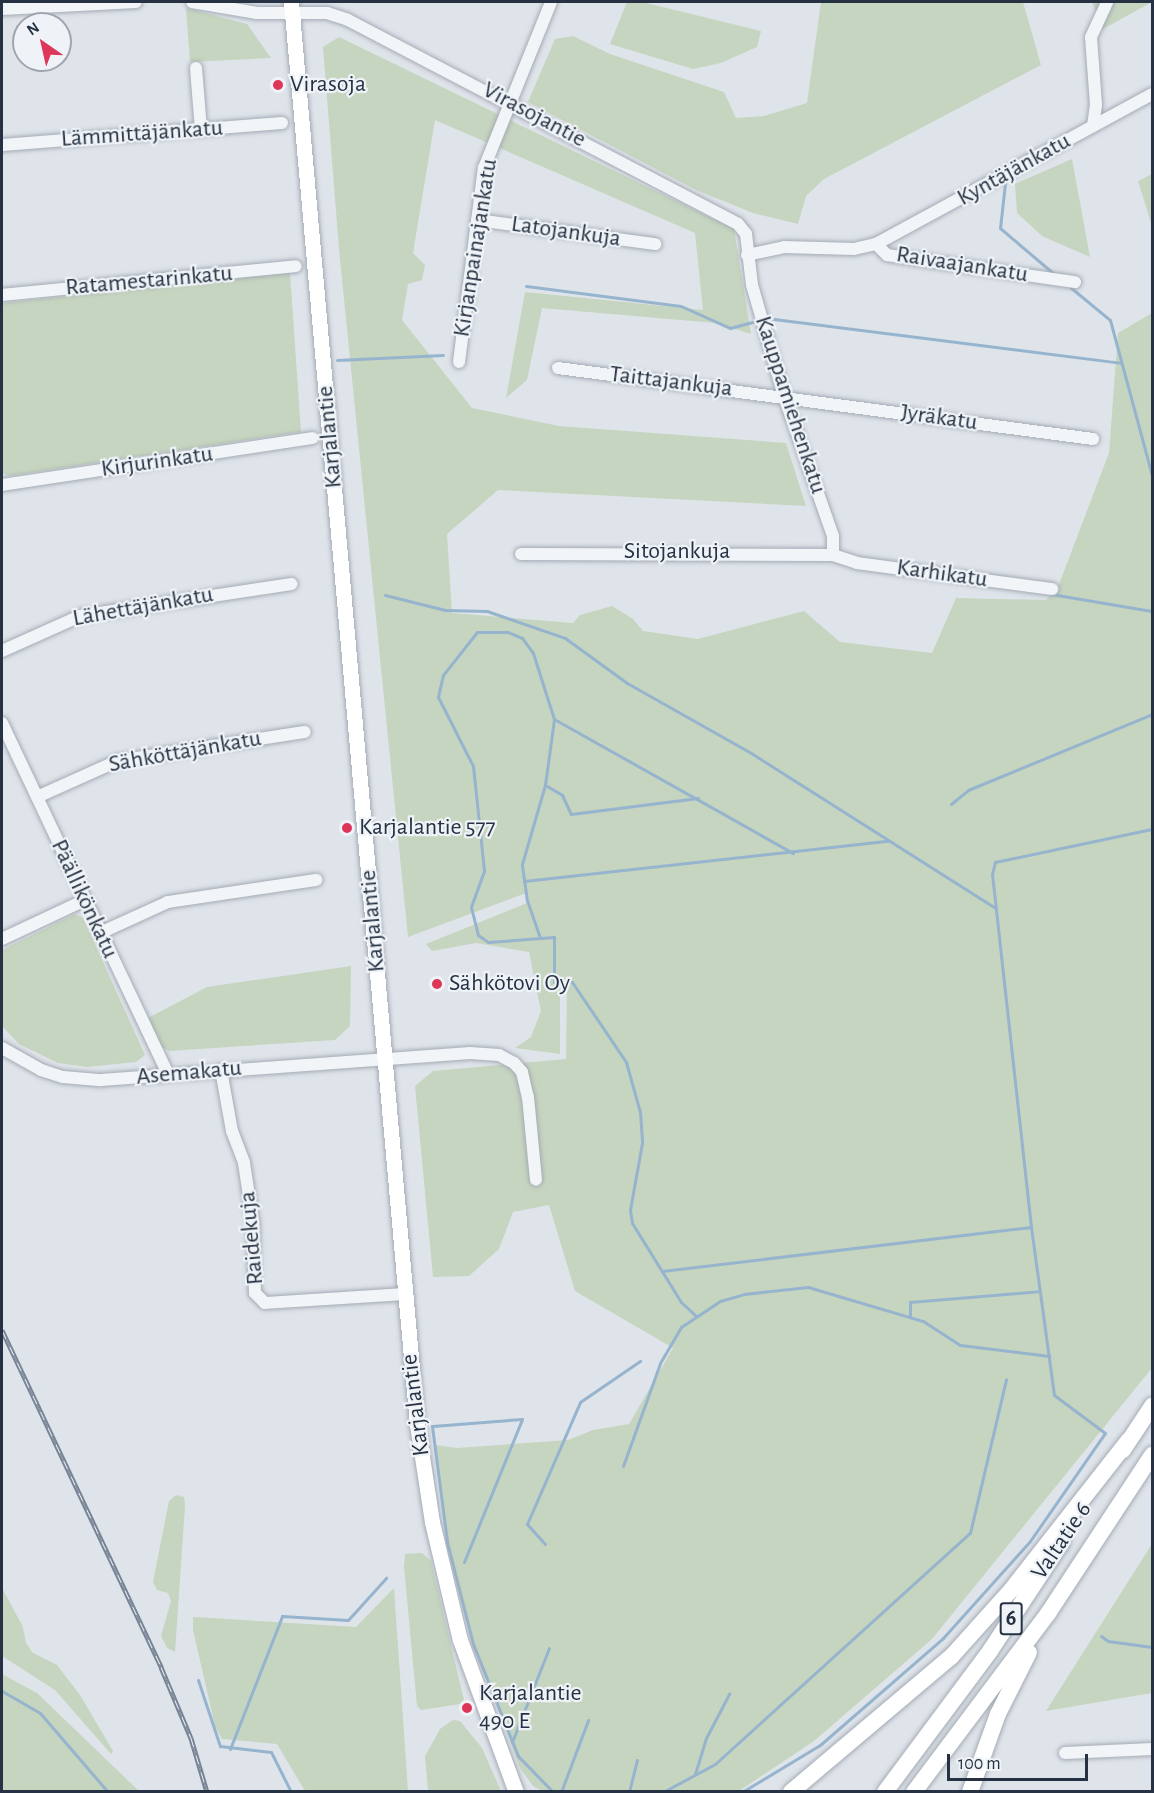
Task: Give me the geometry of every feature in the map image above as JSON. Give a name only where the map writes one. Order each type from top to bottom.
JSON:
[{"type":"highway","name":"Valtatie 6","points":[[885,1791],[990,1651],[1152,1406]]},
{"type":"highway","points":[[791,1791],[951,1657],[1012,1589],[1129,1440]]},
{"type":"highway","name":"Valtatie 6","points":[[914,1791],[1049,1612],[1152,1455]]},
{"type":"highway","points":[[970,1791],[998,1714],[1049,1612]]},
{"type":"main road","name":"Karjalantie","points":[[292,8],[403,1294],[417,1424],[442,1574],[476,1690],[516,1791]]},
{"type":"street","points":[[2,9],[90,2],[136,2]]},
{"type":"street","name":"Virasojantie","points":[[192,2],[256,12],[292,8],[327,13],[348,20],[510,102],[738,224],[746,234],[747,255]]},
{"type":"street","name":"Kirjanpainajankatu","points":[[459,362],[484,168],[551,2]]},
{"type":"street","points":[[1093,126],[1096,105],[1091,37],[1107,2]]},
{"type":"street","points":[[196,68],[201,130]]},
{"type":"street","name":"Kyntäjänkatu","points":[[876,244],[1152,94]]},
{"type":"street","name":"Lämmittäjänkatu","points":[[2,145],[282,123]]},
{"type":"street","name":"Latojankuja","points":[[477,220],[655,244]]},
{"type":"street","name":"Raivaajankatu","points":[[747,255],[784,247],[854,249],[876,244],[887,255],[1075,282]]},
{"type":"street","name":"Kauppamiehenkatu","points":[[747,255],[752,285],[784,396],[833,536],[833,555]]},
{"type":"street","name":"Ratamestarinkatu","points":[[2,295],[296,266]]},
{"type":"street","name":"Taittajankuja","points":[[558,368],[784,396]]},
{"type":"street","name":"Jyräkatu","points":[[784,396],[1093,439]]},
{"type":"street","name":"Kirjurinkatu","points":[[2,485],[312,438]]},
{"type":"street","name":"Sitojankuja","points":[[520,554],[833,555]]},
{"type":"street","name":"Karhikatu","points":[[833,555],[857,563],[1052,589]]},
{"type":"street","name":"Lähettäjänkatu","points":[[2,651],[80,615],[292,584]]},
{"type":"street","name":"Päällikönkatu","points":[[2,723],[168,1074]]},
{"type":"street","name":"Sähköttäjänkatu","points":[[37,798],[117,761],[305,732]]},
{"type":"street","points":[[100,933],[168,902],[316,880]]},
{"type":"street","points":[[2,939],[85,900]]},
{"type":"street","name":"Asemakatu","points":[[2,1048],[22,1062],[63,1077],[101,1080],[470,1053],[499,1055],[514,1063],[522,1072],[528,1097],[536,1180]]},
{"type":"street","name":"Raidekuja","points":[[221,1070],[251,1210],[255,1293],[265,1303],[403,1294]]},
{"type":"street","points":[[1065,1753],[1152,1749]]},
{"type":"green space","points":[[627,2],[642,2],[761,31],[757,47],[721,63],[693,69],[610,44]]},
{"type":"green space","points":[[821,2],[1023,2],[1041,65],[824,179],[806,196],[798,224],[753,213],[696,190],[528,102],[555,39],[573,36],[610,54],[724,92],[736,118],[764,116],[807,103]]},
{"type":"green space","points":[[1092,2],[1152,2],[1103,29]]},
{"type":"green space","points":[[186,8],[247,24],[271,58],[190,62]]},
{"type":"green space","points":[[339,37],[734,229],[751,334],[715,323],[542,308],[527,380],[506,398],[525,292],[703,310],[695,233],[435,120],[413,253],[425,265],[422,280],[408,284],[402,320],[472,408],[559,426],[786,443],[806,506],[498,490],[447,534],[452,613],[573,623],[580,615],[612,606],[633,619],[643,631],[698,639],[804,611],[840,642],[932,653],[956,598],[1046,600],[1058,587],[1109,453],[1118,333],[1152,313],[1152,1368],[932,1639],[814,1741],[739,1791],[544,1792],[533,1786],[520,1768],[473,1644],[447,1542],[435,1445],[457,1448],[568,1440],[593,1430],[629,1424],[673,1348],[575,1291],[549,1205],[513,1212],[499,1249],[469,1276],[433,1277],[415,1086],[433,1071],[566,1059],[567,982],[560,982],[560,1054],[515,1048],[531,1037],[541,1011],[529,952],[476,943],[432,951],[426,944],[527,903],[526,893],[408,937],[339,249],[323,47]]},
{"type":"green space","points":[[1072,159],[1090,257],[1042,236],[1017,213],[1015,184]]},
{"type":"green space","points":[[1152,174],[1152,226],[1138,181]]},
{"type":"green space","points":[[290,273],[301,432],[9,476],[2,473],[2,303]]},
{"type":"green space","points":[[75,914],[83,918],[145,1055],[136,1062],[87,1067],[58,1063],[19,1044],[2,1026],[2,950]]},
{"type":"green space","points":[[351,966],[350,1026],[335,1040],[169,1051],[162,1047],[148,1018],[207,987]]},
{"type":"green space","points":[[176,1495],[184,1497],[185,1506],[175,1652],[167,1648],[161,1636],[171,1601],[168,1593],[157,1590],[153,1582],[169,1501]]},
{"type":"green space","points":[[1152,1544],[1152,1693],[1046,1711]]},
{"type":"green space","points":[[422,1553],[431,1561],[464,1700],[460,1704],[421,1710],[417,1706],[404,1567],[405,1554]]},
{"type":"green space","points":[[2,1588],[23,1627],[26,1643],[33,1653],[57,1665],[80,1695],[113,1751],[111,1754],[55,1690],[2,1656]]},
{"type":"green space","points":[[394,1588],[408,1791],[305,1791],[277,1744],[222,1739],[215,1726],[193,1630],[193,1617],[356,1627]]},
{"type":"green space","points":[[2,1674],[37,1693],[139,1791],[2,1791]]},
{"type":"green space","points":[[453,1720],[460,1721],[482,1748],[501,1791],[428,1791],[425,1756],[440,1729]]},
{"type":"waterway","points":[[1005,183],[1000,228],[1054,274]]},
{"type":"waterway","points":[[526,286],[681,306],[730,328],[759,320]]},
{"type":"waterway","points":[[1070,287],[1110,320],[1152,476]]},
{"type":"waterway","points":[[766,318],[1121,363]]},
{"type":"waterway","points":[[337,360],[443,355]]},
{"type":"waterway","points":[[1051,594],[1152,611]]},
{"type":"waterway","points":[[385,595],[445,610],[487,611],[565,638],[627,683],[751,753],[995,908]]},
{"type":"waterway","points":[[540,938],[527,901],[522,864],[545,785],[554,719],[533,653],[522,638],[508,632],[477,632],[443,675],[438,697],[473,766],[484,871],[471,907],[478,935],[488,942],[554,937],[554,982],[572,982],[626,1062],[640,1112],[642,1143],[630,1210],[632,1223],[681,1302],[696,1316]]},
{"type":"waterway","points":[[951,804],[968,790],[1152,714]]},
{"type":"waterway","points":[[554,719],[793,853]]},
{"type":"waterway","points":[[545,785],[562,795],[571,814],[698,798]]},
{"type":"waterway","points":[[742,1792],[820,1745],[943,1638],[1030,1541],[1105,1433],[1054,1395],[1031,1227],[992,874],[995,862],[1152,829]]},
{"type":"waterway","points":[[524,881],[888,841]]},
{"type":"waterway","points":[[662,1271],[1031,1227]]},
{"type":"waterway","points":[[623,1466],[660,1363],[681,1327],[720,1301],[744,1294],[808,1287],[923,1321],[960,1345],[1049,1356]]},
{"type":"waterway","points":[[910,1316],[910,1302],[1040,1291]]},
{"type":"waterway","points":[[545,1544],[527,1524],[580,1402],[640,1361]]},
{"type":"waterway","points":[[663,1792],[715,1764],[970,1533],[1006,1379]]},
{"type":"waterway","points":[[464,1562],[522,1419],[432,1426],[447,1542],[473,1644],[518,1756],[553,1792]]},
{"type":"waterway","points":[[230,1749],[282,1616],[348,1620],[386,1578]]},
{"type":"waterway","points":[[1101,1636],[1108,1641],[1152,1647]]},
{"type":"waterway","points":[[512,1742],[549,1648]]},
{"type":"waterway","points":[[198,1680],[220,1746],[271,1752],[291,1792]]},
{"type":"waterway","points":[[2,1691],[40,1713],[108,1792]]},
{"type":"waterway","points":[[695,1774],[706,1738],[729,1694]]},
{"type":"waterway","points":[[561,1792],[588,1720]]},
{"type":"waterway","points":[[629,1792],[637,1760]]},
{"type":"railway","points":[[2,1330],[161,1667],[191,1738],[207,1792]]},
{"type":"place","name":"Virasoja","points":[[278,85]]},
{"type":"place","name":"Karjalantie 577","points":[[347,828]]},
{"type":"place","name":"Sähkötovi Oy","points":[[437,984]]},
{"type":"place","name":"Karjalantie 490 E","points":[[467,1708]]}]
